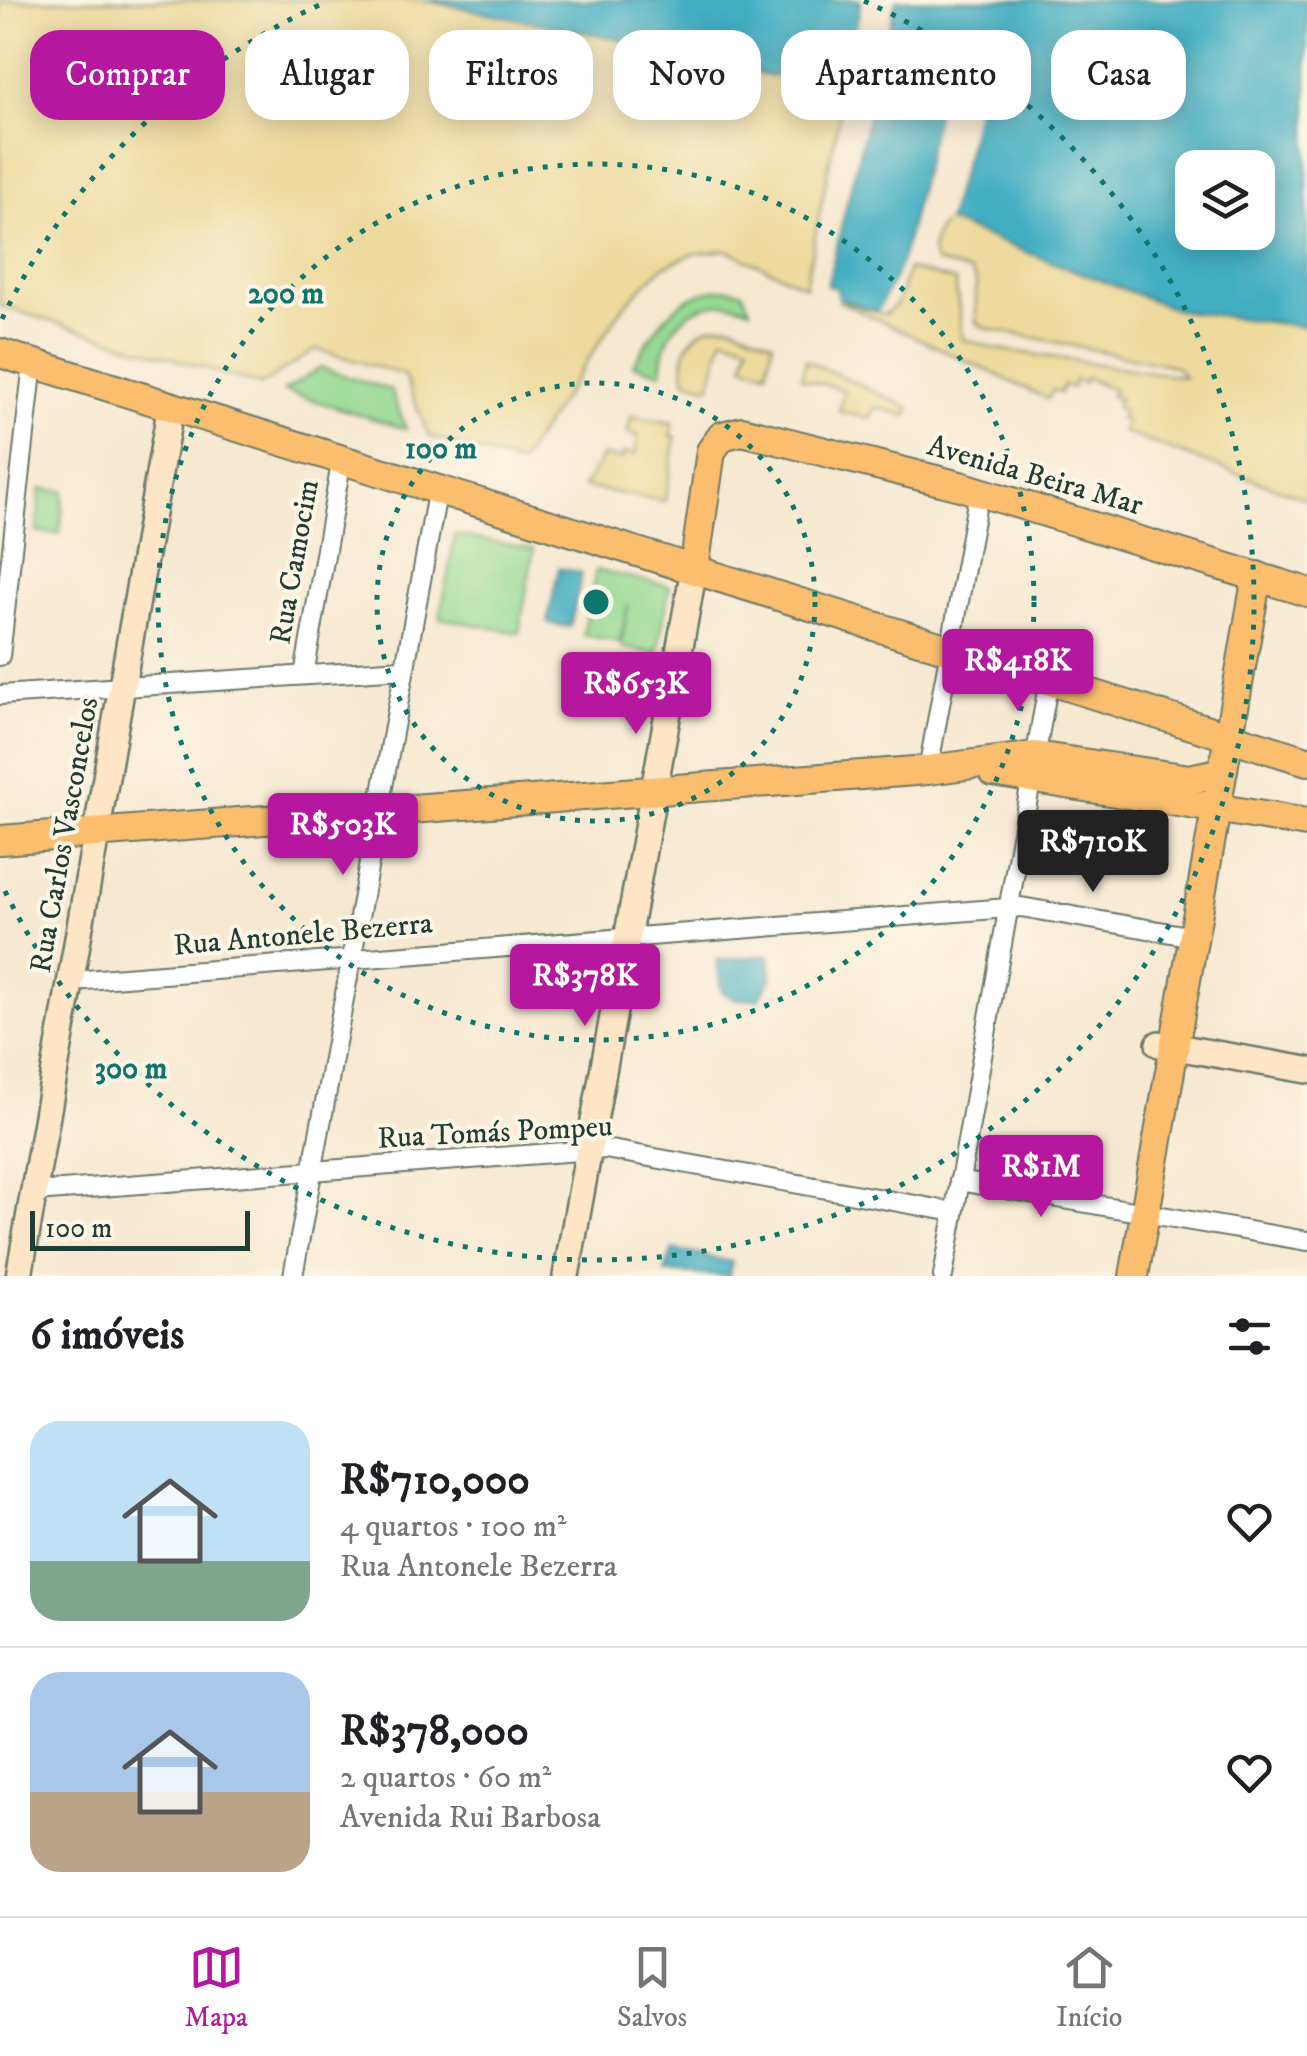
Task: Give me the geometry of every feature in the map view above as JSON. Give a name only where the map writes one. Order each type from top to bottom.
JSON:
[{"type":"main road","points":[[0,352],[1307,761]]},
{"type":"main road","name":"Rua Carlos Vasconcelos","points":[[19,1276],[171,405]]},
{"type":"main road","name":"Avenida Beira Mar","points":[[694,568],[711,451],[722,436],[742,431],[979,492],[1307,592]]},
{"type":"main road","points":[[566,1276],[694,568]]},
{"type":"main road","points":[[1134,1276],[1138,1213],[1207,807],[1222,772],[1258,576]]},
{"type":"main road","points":[[0,840],[937,770],[1034,766],[1190,779],[1222,772]]},
{"type":"main road","points":[[1034,766],[1207,807],[1307,824]]},
{"type":"main road","points":[[1166,1045],[1307,1070]]},
{"type":"main road","points":[[1120,1276],[1138,1213]]},
{"type":"street","points":[[0,656],[33,363]]},
{"type":"street","name":"Rua Camocim","points":[[304,675],[342,458]]},
{"type":"street","points":[[293,1276],[438,488]]},
{"type":"street","points":[[937,770],[951,650],[979,492]]},
{"type":"street","points":[[0,694],[403,669]]},
{"type":"street","points":[[943,1276],[1048,680]]},
{"type":"street","name":"Rua Antonele Bezerra","points":[[73,981],[1010,909],[1185,935]]},
{"type":"street","name":"Rua Tomás Pompeu","points":[[35,1192],[590,1150],[954,1212]]},
{"type":"street","points":[[960,1182],[1307,1240]]},
{"type":"green space","points":[[714,290],[742,291],[750,309],[732,304],[701,308],[687,315],[668,339],[662,373],[633,365],[661,322],[684,301]]},
{"type":"green space","points":[[320,368],[391,390],[406,429],[284,391]]},
{"type":"green space","points":[[40,489],[64,491],[60,534],[37,532]]},
{"type":"green space","points":[[455,535],[534,549],[519,633],[440,618]]},
{"type":"green space","points":[[596,570],[670,586],[657,654],[621,647],[628,605],[620,642],[583,635]]},
{"type":"sand","points":[[0,0],[423,0],[574,30],[429,30],[429,120],[593,120],[593,34],[613,38],[613,120],[761,120],[761,74],[781,75],[781,120],[838,120],[805,286],[727,250],[692,254],[661,268],[623,307],[519,464],[429,436],[404,375],[316,349],[261,385],[0,306]]},
{"type":"sand","points":[[946,221],[1177,310],[1307,327],[1307,499],[1122,432],[1126,422],[1120,419],[1123,411],[1116,407],[1119,399],[1111,396],[1114,390],[1086,378],[1083,383],[1074,380],[1072,388],[1063,385],[1060,393],[1053,390],[1048,399],[838,301],[885,314],[897,304],[908,269],[955,281],[963,339],[997,349],[1184,377],[1175,366],[985,328],[976,322],[976,280],[970,272],[935,262],[933,240]]},
{"type":"sand","points":[[733,325],[773,342],[767,371],[744,365],[749,344],[723,337],[710,387],[686,380],[684,357],[693,338],[709,327]]},
{"type":"sand","points":[[806,360],[910,408],[908,416],[875,407],[870,419],[839,411],[844,390],[801,378]]},
{"type":"sand","points":[[631,416],[673,423],[671,436],[676,437],[665,501],[583,487],[603,456],[622,459],[624,453],[635,455],[638,435],[628,433]]},
{"type":"water","points":[[423,0],[861,0],[856,30],[781,30],[781,75],[761,74],[761,30],[613,30],[613,38],[593,34],[593,30],[574,30]]},
{"type":"water","points":[[896,0],[1307,0],[1307,327],[1177,310],[946,221],[971,120],[1031,120],[1031,30],[889,30]]},
{"type":"water","points":[[867,120],[935,120],[900,268],[878,312],[839,298],[837,288],[827,286]]},
{"type":"water","points":[[559,568],[582,573],[570,627],[547,623]]},
{"type":"water","points":[[769,955],[772,977],[759,999],[735,999],[722,992],[716,960]]},
{"type":"water","points":[[673,1249],[732,1262],[729,1276],[665,1272]]},
{"type":"pier","points":[[936,120],[940,120],[905,269],[883,313],[878,312],[900,268]]},
{"type":"pier","points":[[968,120],[973,120],[946,221],[942,225]]}]
